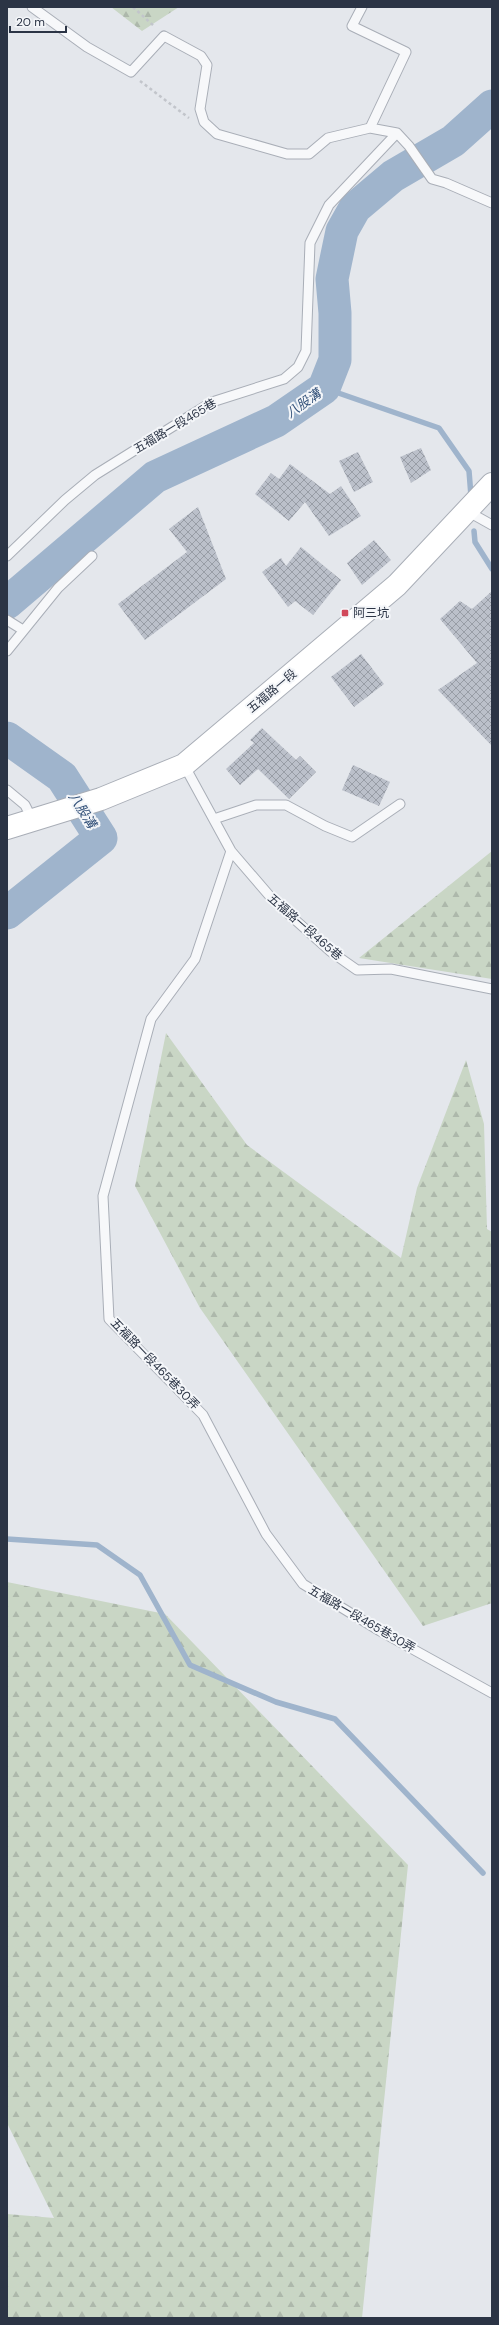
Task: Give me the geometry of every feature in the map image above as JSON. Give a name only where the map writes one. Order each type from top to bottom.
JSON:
[{"type":"main road","name":"五福路一段","points":[[7,828],[101,798],[184,765],[397,585],[492,484]]},
{"type":"lane","points":[[32,7],[87,47],[130,72],[164,36],[201,56],[207,65],[200,109],[204,122],[217,134],[287,154],[309,154],[328,138],[370,128],[397,133],[409,146],[432,179],[446,183],[492,203]]},
{"type":"lane","points":[[362,7],[352,26],[406,52],[370,128]]},
{"type":"lane","name":"五福路一段465巷","points":[[7,556],[65,500],[95,475],[212,402],[284,379],[298,367],[306,351],[310,243],[330,205],[397,133]]},
{"type":"lane","points":[[467,511],[492,525]]},
{"type":"lane","points":[[7,651],[58,588],[92,556]]},
{"type":"lane","points":[[7,620],[23,630]]},
{"type":"lane","name":"五福路一段465巷","points":[[184,765],[231,852],[274,901],[330,951],[357,970],[391,969],[492,988]]},
{"type":"lane","points":[[7,790],[25,805],[32,819]]},
{"type":"lane","points":[[214,819],[256,805],[286,805],[325,826],[352,837],[400,804]]},
{"type":"lane","name":"五福路一段465巷30弄","points":[[231,852],[195,959],[151,1019],[103,1196],[109,1318],[203,1415],[266,1534],[303,1584],[380,1631],[492,1693]]},
{"type":"path","points":[[133,7],[164,36]]},
{"type":"path","points":[[130,72],[184,116],[204,122]]},
{"type":"green space","points":[[111,7],[179,7],[142,31]]},
{"type":"green space","points":[[492,851],[492,979],[359,958]]},
{"type":"green space","points":[[166,1033],[247,1145],[401,1258],[417,1188],[466,1060],[484,1124],[487,1229],[492,1232],[492,1603],[423,1626],[200,1308],[135,1186]]},
{"type":"green space","points":[[7,1582],[165,1614],[408,1865],[362,2318],[7,2318],[7,2214],[54,2218],[7,2123]]},
{"type":"building","points":[[421,448],[431,470],[411,483],[400,457]]},
{"type":"building","points":[[358,452],[373,482],[354,492],[339,461]]},
{"type":"building","points":[[290,464],[330,494],[341,486],[361,516],[329,536],[305,502],[289,521],[255,494],[271,473],[279,479]]},
{"type":"building","points":[[198,507],[226,579],[145,640],[118,604],[187,552],[169,529]]},
{"type":"building","points":[[374,540],[391,560],[362,585],[347,563]]},
{"type":"building","points":[[301,547],[341,580],[313,615],[295,601],[288,607],[262,572],[281,558],[286,566]]},
{"type":"building","points":[[492,591],[492,746],[438,690],[477,663],[440,619],[460,601],[472,609]]},
{"type":"building","points":[[361,654],[384,684],[354,707],[331,677]]},
{"type":"building","points":[[262,728],[296,760],[300,756],[316,772],[289,799],[258,769],[240,785],[226,769],[254,743],[250,740]]},
{"type":"building","points":[[353,765],[390,782],[379,806],[342,790]]},
{"type":"waterway","name":"八股溝","points":[[7,603],[155,477],[276,421],[324,388],[335,360],[335,313],[332,279],[342,231],[355,208],[393,176],[453,141],[492,106]]},
{"type":"waterway","points":[[324,388],[439,428],[469,471],[471,496]]},
{"type":"waterway","points":[[474,531],[475,542],[492,569]]},
{"type":"waterway","name":"八股溝","points":[[7,738],[62,777],[101,838],[7,913]]},
{"type":"waterway","points":[[7,1539],[97,1545],[140,1575],[190,1665],[276,1702],[335,1719],[483,1873]]},
{"type":"place","name":"阿三坑","points":[[345,613]]}]
